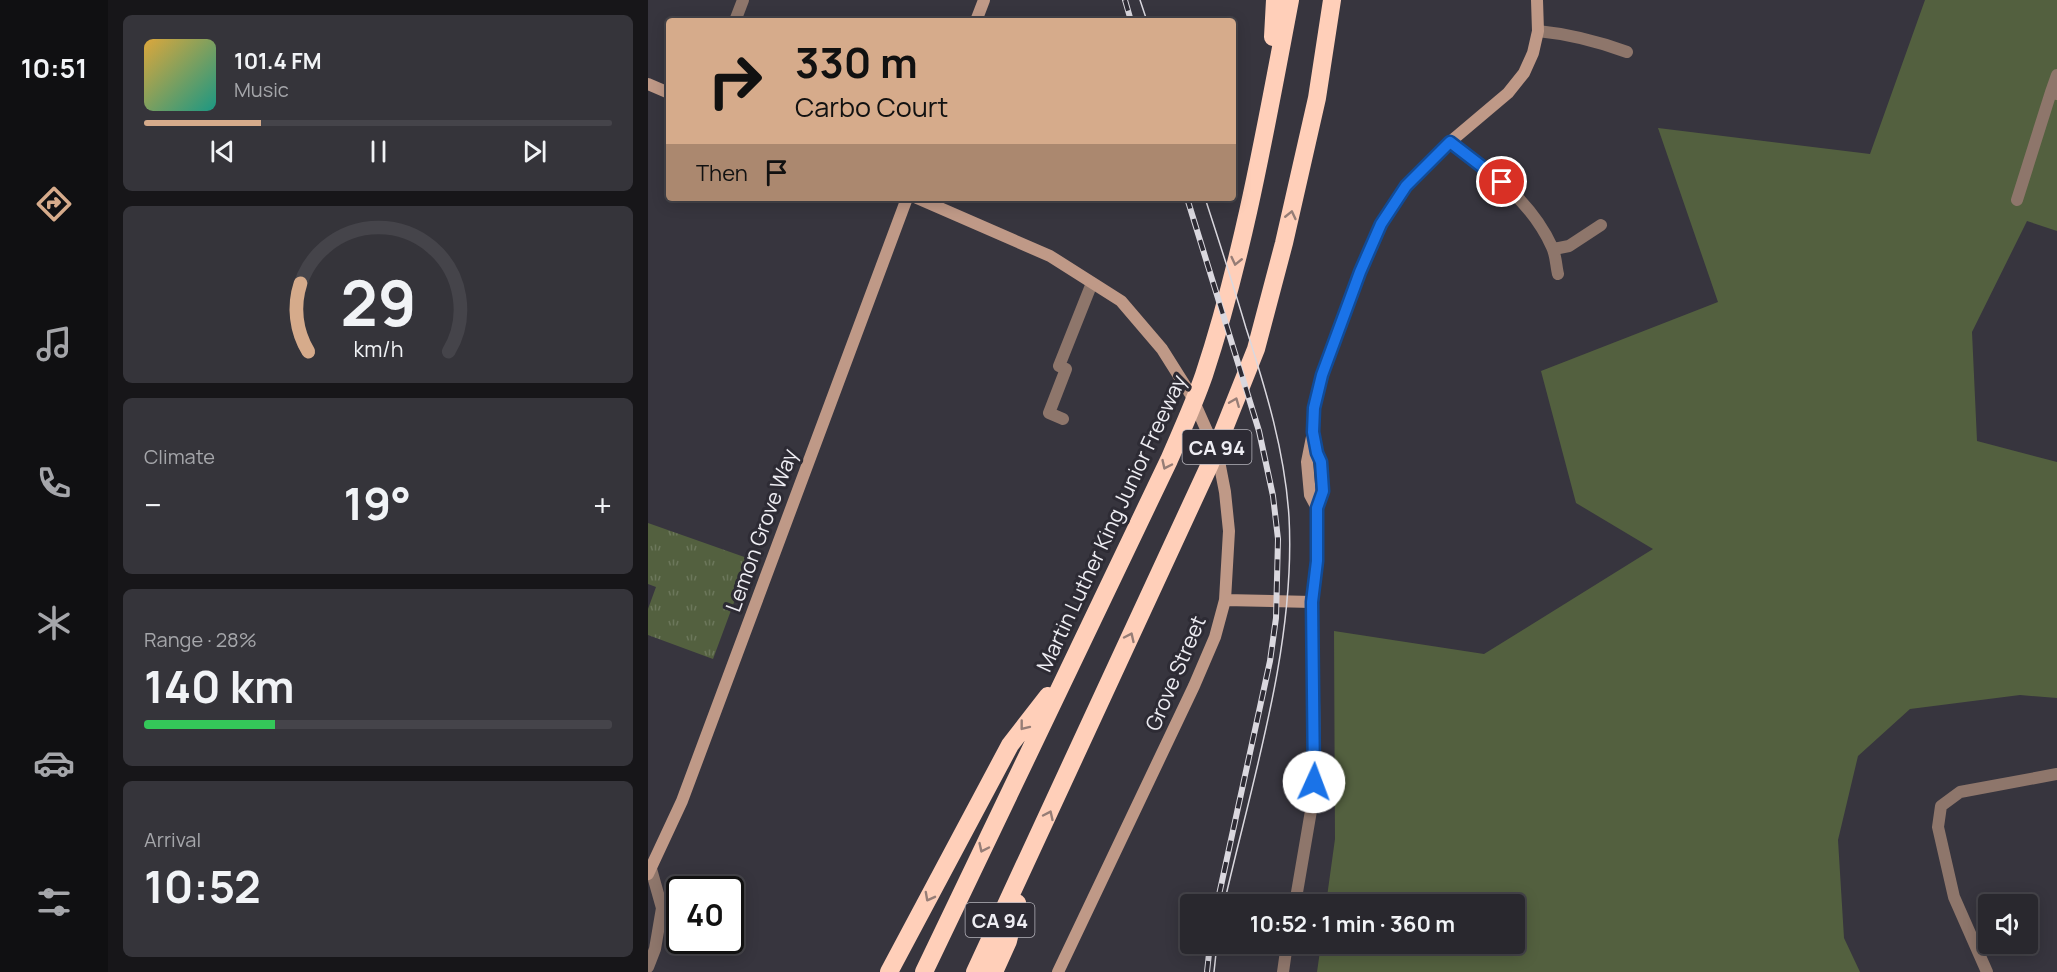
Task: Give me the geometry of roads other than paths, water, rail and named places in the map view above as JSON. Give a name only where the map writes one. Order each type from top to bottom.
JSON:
[{"type":"highway","points":[[1271,102],[1275,0]]},
{"type":"highway","name":"Martin Luther King Junior Freeway","points":[[924,972],[1169,460],[1204,377],[1231,282],[1271,102],[1290,0]]},
{"type":"highway","name":"CA 94","points":[[975,972],[1210,464],[1256,349],[1284,243],[1317,98],[1332,0]]},
{"type":"highway","points":[[889,972],[1010,745],[1073,664]]},
{"type":"highway","points":[[994,972],[1008,941],[1024,868]]},
{"type":"main road","points":[[977,18],[984,0]]},
{"type":"main road","points":[[1225,600],[1312,602],[1317,561],[1317,508],[1310,495],[1307,462],[1313,432],[1314,408],[1322,375],[1360,272],[1381,224],[1406,186],[1450,142],[1508,93],[1524,73],[1533,53],[1538,31],[1537,0]]},
{"type":"main road","points":[[648,84],[666,92]]},
{"type":"main road","name":"Lemon Grove Way","points":[[650,871],[682,801],[906,201]]},
{"type":"main road","name":"Grove Street","points":[[924,201],[1050,256],[1121,301],[1162,349],[1196,405],[1218,456],[1225,492],[1228,531],[1225,600],[1215,637],[1058,972]]},
{"type":"street","points":[[736,18],[743,0]]},
{"type":"street","points":[[1538,31],[1567,34],[1627,52]]},
{"type":"street","points":[[2017,200],[2054,93],[2057,75]]},
{"type":"street","points":[[1450,142],[1502,182],[1524,203],[1554,249],[1558,274]]},
{"type":"street","points":[[1554,249],[1569,246],[1601,225]]},
{"type":"street","points":[[1063,419],[1049,413],[1066,369],[1059,366],[1092,283]]},
{"type":"street","points":[[1297,894],[1313,799],[1315,749],[1312,602]]},
{"type":"street","points":[[1987,972],[1954,897],[1938,827],[1941,806],[1960,792],[2057,774]]},
{"type":"street","points":[[648,967],[655,949],[662,908],[650,871]]},
{"type":"street","points":[[1283,972],[1286,954]]},
{"type":"tram line","points":[[1140,0],[1146,18]]},
{"type":"tram line","points":[[1206,201],[1267,398],[1279,445],[1289,517],[1286,614],[1279,663],[1259,761],[1226,894]]},
{"type":"tram line","points":[[1214,972],[1216,954]]},
{"type":"railway","points":[[1125,0],[1130,18]]},
{"type":"railway","points":[[1188,201],[1259,431],[1273,496],[1278,539],[1276,618],[1270,661],[1219,894]]},
{"type":"railway","points":[[1207,972],[1209,954]]}]
